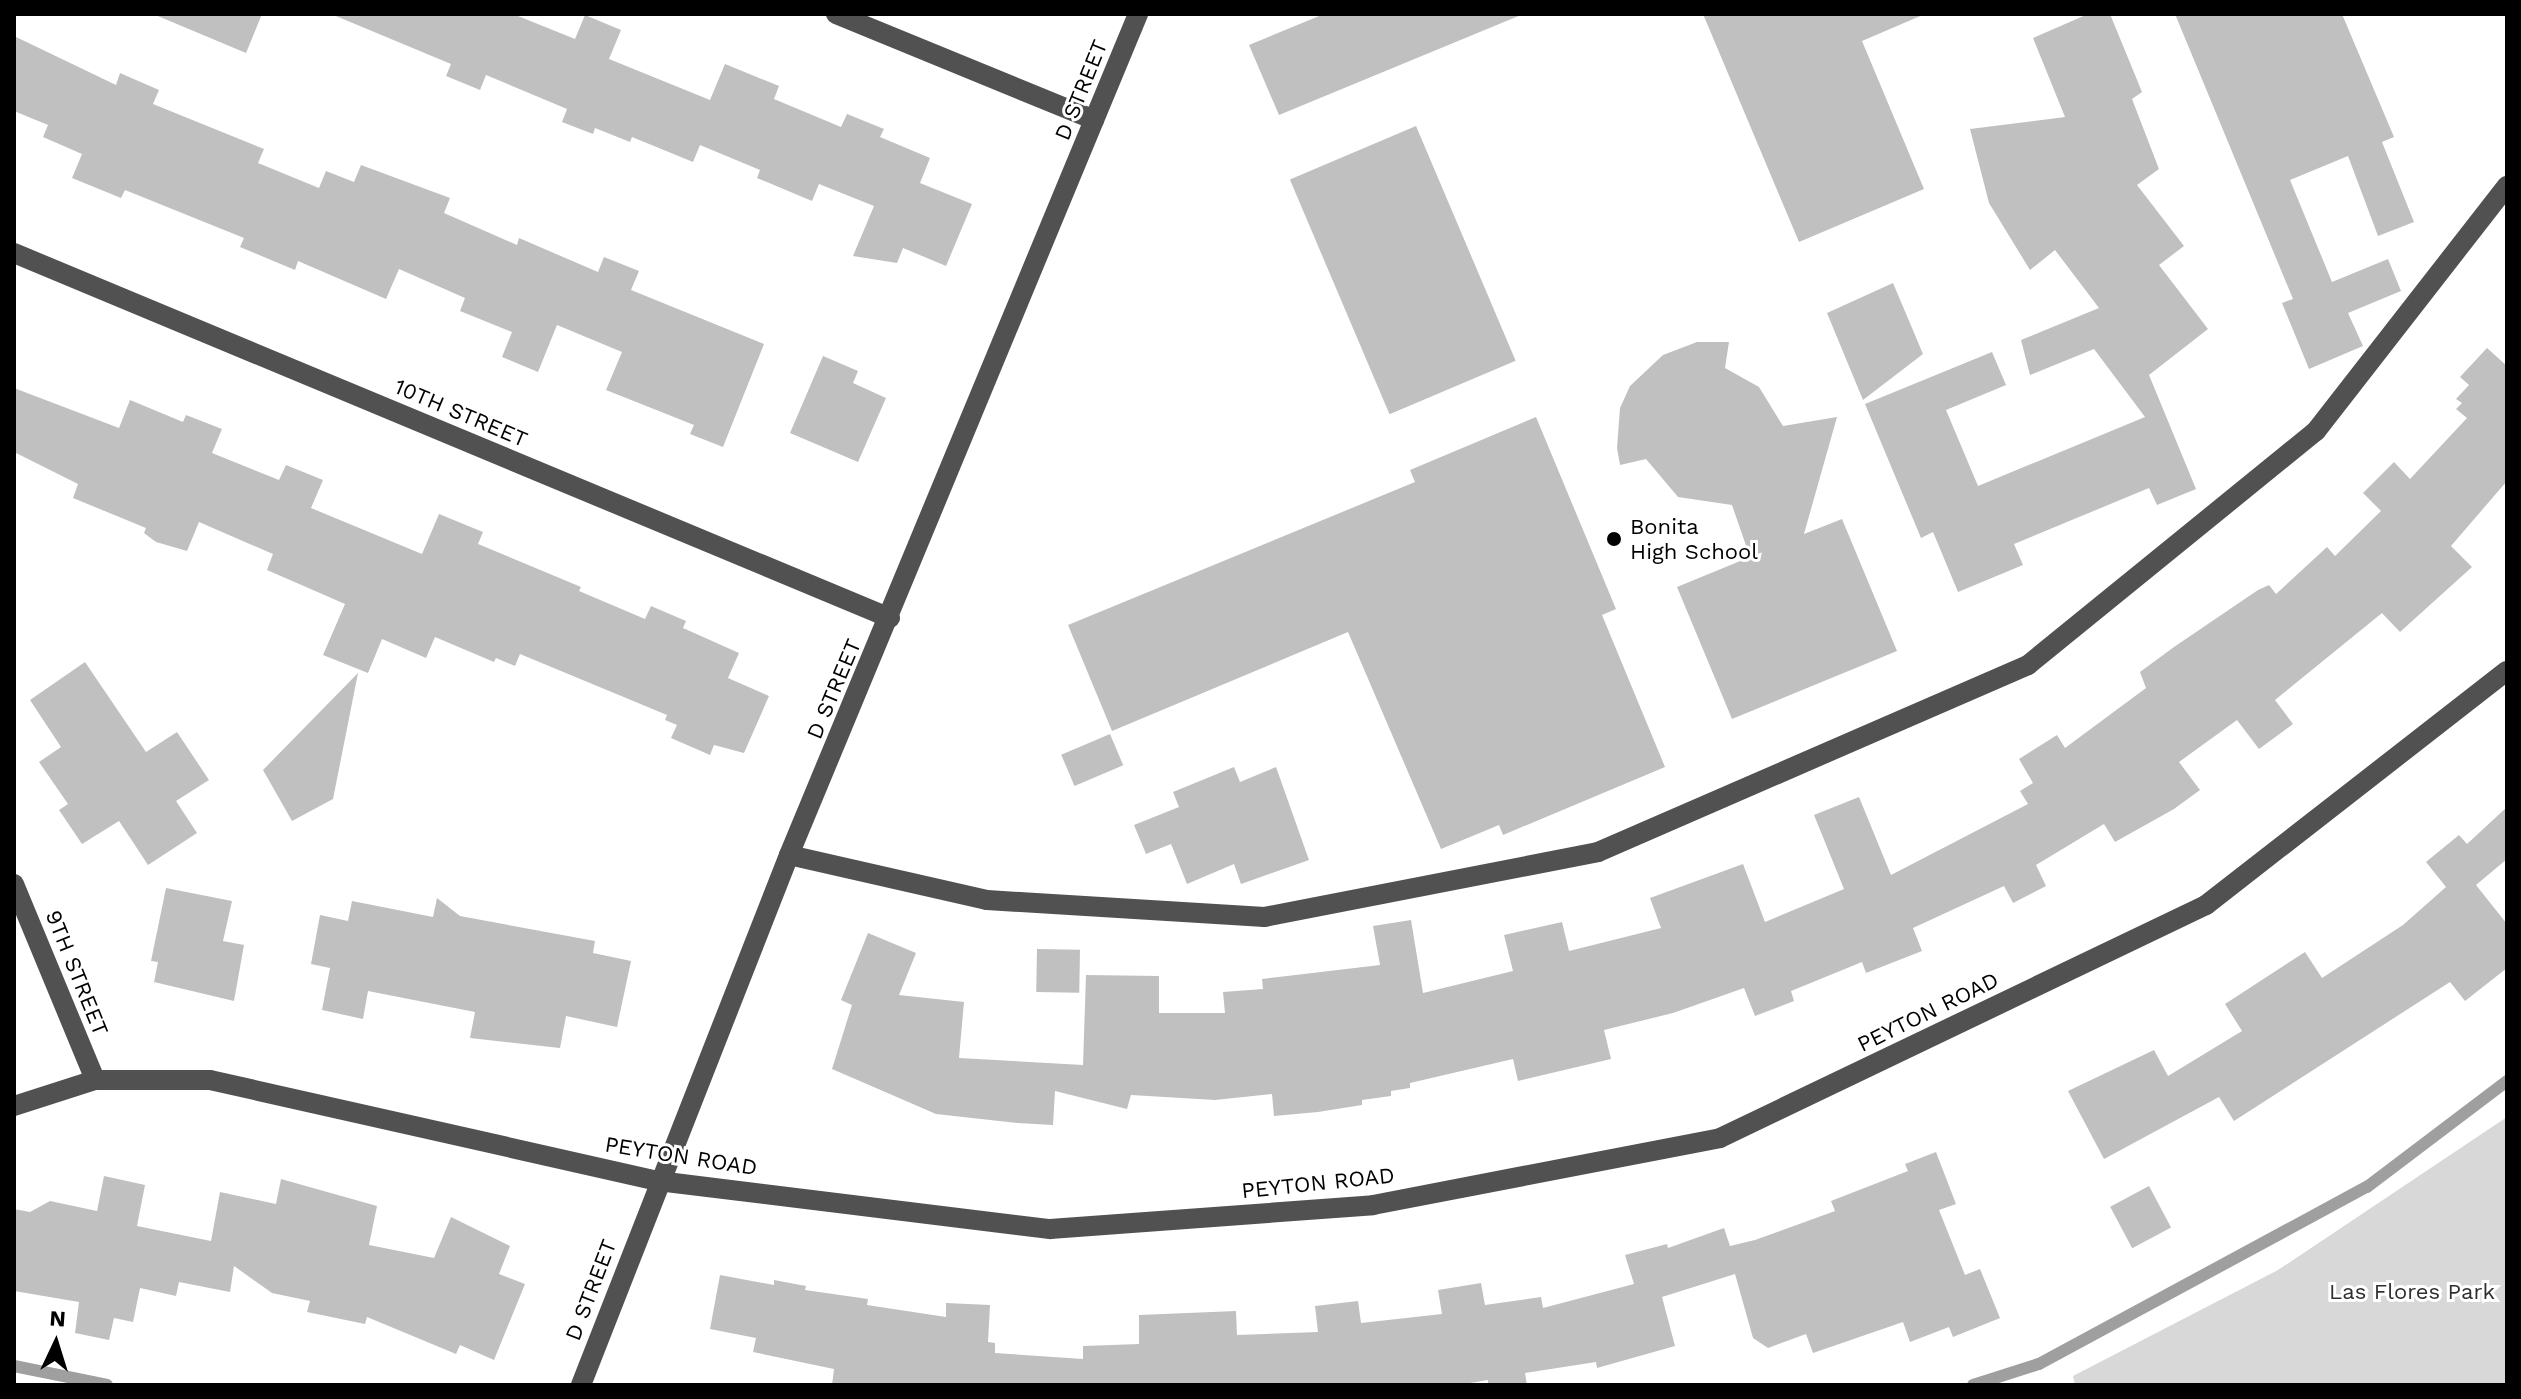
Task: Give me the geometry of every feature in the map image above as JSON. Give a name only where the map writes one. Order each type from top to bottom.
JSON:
[{"type":"street","points":[[836,14],[1094,120]]},
{"type":"street","name":"D STREET","points":[[581,1385],[658,1181],[789,855],[890,618],[1138,14]]},
{"type":"street","points":[[789,855],[987,900],[1264,917],[1598,852],[2028,665],[2316,431],[2507,186]]},
{"type":"street","name":"10TH STREET","points":[[14,253],[890,618]]},
{"type":"street","name":"PEYTON ROAD","points":[[14,1106],[95,1080],[210,1080],[658,1181],[1050,1229],[1373,1205],[1720,1138],[2206,905],[2507,671]]},
{"type":"street","name":"9TH STREET","points":[[14,884],[95,1080]]},
{"type":"green space","name":"Las Flores Park","points":[[2507,1117],[2507,1385],[2075,1385],[2073,1376],[2278,1270]]},
{"type":"building","points":[[153,14],[262,14],[246,53]]},
{"type":"building","points":[[331,14],[513,14],[575,39],[585,15],[621,30],[609,59],[710,100],[725,64],[779,86],[774,99],[841,127],[847,114],[884,129],[880,137],[930,158],[920,183],[972,204],[946,266],[903,248],[897,263],[853,256],[874,206],[819,184],[812,201],[757,178],[760,170],[700,145],[693,162],[632,137],[630,142],[595,128],[593,134],[562,122],[567,109],[486,75],[480,90],[446,76],[451,64]]},
{"type":"building","points":[[1324,14],[1521,15],[1279,115],[1249,45]]},
{"type":"building","points":[[1703,14],[1925,14],[1862,41],[1924,189],[1799,242]]},
{"type":"building","points":[[2088,14],[2110,14],[2142,92],[2132,99],[2159,169],[2137,185],[2184,246],[2159,265],[2208,329],[2149,375],[2196,489],[2157,505],[2149,488],[2014,544],[2023,565],[1958,592],[1933,532],[1921,538],[1865,404],[1992,352],[2006,385],[1946,410],[1978,486],[2145,417],[2094,349],[2030,375],[2021,340],[2099,308],[2055,250],[2030,270],[1989,203],[1970,129],[2065,117],[2033,38]]},
{"type":"building","points":[[2175,14],[2342,14],[2394,137],[2382,142],[2414,222],[2378,236],[2348,156],[2290,180],[2332,282],[2388,259],[2401,291],[2348,313],[2363,346],[2309,369],[2282,303],[2293,299]]},
{"type":"building","points":[[14,36],[116,85],[120,73],[159,90],[153,104],[264,149],[258,163],[319,188],[326,171],[354,182],[361,165],[450,198],[444,213],[517,245],[519,238],[598,272],[604,257],[639,271],[631,290],[764,344],[723,447],[690,434],[694,425],[606,390],[622,352],[557,325],[538,372],[502,357],[512,332],[460,311],[465,298],[399,269],[386,299],[298,261],[295,270],[240,247],[244,238],[125,190],[121,198],[72,178],[82,154],[43,137],[48,125],[14,111]]},
{"type":"building","points":[[1416,126],[1516,361],[1390,414],[1290,180]]},
{"type":"building","points":[[1893,283],[1923,354],[1863,400],[1827,313]]},
{"type":"building","points":[[1697,342],[1729,342],[1725,368],[1759,387],[1783,426],[1837,417],[1804,534],[1842,519],[1897,651],[1732,719],[1677,587],[1750,557],[1732,505],[1678,497],[1646,459],[1620,465],[1617,448],[1620,408],[1630,386],[1663,355]]},
{"type":"building","points":[[2487,348],[2507,366],[2507,481],[2451,546],[2472,567],[2400,632],[2382,613],[2275,700],[2293,724],[2259,749],[2237,720],[2179,762],[2200,790],[2174,809],[2115,842],[2104,824],[2036,865],[2046,886],[2013,903],[2004,886],[1913,928],[1922,951],[1866,973],[1862,962],[1791,991],[1794,1001],[1755,1016],[1744,988],[1673,1013],[1604,1030],[1611,1059],[1518,1081],[1513,1059],[1410,1083],[1410,1088],[1391,1091],[1391,1096],[1362,1100],[1362,1105],[1318,1112],[1274,1116],[1272,1094],[1215,1100],[1131,1095],[1127,1109],[1055,1091],[1053,1125],[1017,1123],[936,1114],[832,1069],[852,1005],[841,1000],[868,933],[916,953],[899,995],[964,1002],[959,1058],[1083,1065],[1086,975],[1159,976],[1159,1013],[1225,1013],[1223,992],[1263,989],[1262,979],[1380,965],[1373,926],[1411,920],[1423,993],[1513,971],[1504,935],[1562,922],[1569,951],[1661,928],[1650,898],[1743,864],[1765,922],[1844,889],[1814,815],[1859,797],[1891,875],[2028,804],[2020,791],[2033,783],[2019,759],[2057,735],[2065,748],[2146,688],[2140,672],[2174,647],[2258,590],[2269,585],[2276,594],[2327,547],[2335,556],[2381,511],[2363,493],[2394,462],[2410,479],[2467,418],[2456,409],[2462,403],[2456,399],[2469,385],[2460,377]]},
{"type":"building","points":[[823,356],[858,371],[853,383],[886,398],[858,462],[790,433]]},
{"type":"building","points":[[14,388],[119,428],[130,400],[183,422],[186,415],[222,429],[212,453],[279,480],[286,465],[323,480],[311,508],[422,554],[439,514],[483,532],[478,544],[581,587],[579,591],[645,619],[651,606],[686,621],[683,628],[739,653],[728,678],[769,696],[744,753],[714,745],[710,755],[671,738],[677,725],[665,720],[667,715],[520,654],[515,666],[496,658],[494,662],[435,637],[426,658],[382,639],[368,673],[323,655],[345,604],[267,570],[273,554],[199,522],[187,551],[156,542],[144,533],[146,528],[73,498],[78,484],[14,452]]},
{"type":"building","points":[[1536,417],[1616,609],[1602,615],[1665,767],[1503,835],[1499,825],[1441,849],[1348,632],[1112,731],[1068,625],[1415,482],[1410,470]]},
{"type":"building","points":[[85,662],[146,752],[177,732],[209,780],[176,801],[197,833],[148,865],[119,821],[82,844],[59,810],[68,804],[39,762],[61,747],[30,700]]},
{"type":"building","points":[[358,673],[333,799],[292,821],[263,770]]},
{"type":"building","points":[[1110,734],[1123,765],[1074,786],[1061,755]]},
{"type":"building","points":[[1234,767],[1240,782],[1276,767],[1309,860],[1241,884],[1234,864],[1187,884],[1171,844],[1146,854],[1134,825],[1179,807],[1173,792]]},
{"type":"building","points":[[2507,807],[2507,859],[2476,885],[2507,924],[2507,968],[2465,1001],[2450,982],[2234,1121],[2219,1097],[2104,1159],[2068,1091],[2154,1050],[2168,1076],[2242,1031],[2225,1004],[2305,952],[2322,978],[2403,925],[2446,887],[2426,862],[2459,835],[2467,844]]},
{"type":"building","points":[[166,888],[232,901],[223,941],[244,945],[234,1001],[154,982],[158,962],[151,961]]},
{"type":"building","points":[[437,898],[460,916],[595,941],[593,953],[631,961],[617,1027],[566,1016],[560,1048],[470,1038],[475,1012],[368,991],[363,1019],[322,1010],[330,968],[311,964],[320,915],[348,921],[352,901],[433,917]]},
{"type":"building","points":[[1037,949],[1080,950],[1079,993],[1036,992]]},
{"type":"building","points":[[1936,1152],[1956,1204],[1939,1210],[1965,1275],[1980,1269],[2000,1318],[1953,1337],[1949,1327],[1910,1342],[1903,1322],[1813,1353],[1806,1334],[1768,1348],[1753,1338],[1735,1274],[1662,1297],[1675,1346],[1597,1368],[1596,1362],[1525,1373],[1527,1385],[1488,1385],[1488,1380],[1458,1385],[832,1385],[834,1369],[753,1352],[756,1338],[710,1329],[720,1275],[774,1285],[774,1280],[806,1286],[805,1290],[868,1299],[867,1305],[946,1317],[946,1303],[990,1305],[988,1342],[995,1343],[995,1353],[1083,1359],[1083,1346],[1139,1344],[1139,1315],[1236,1311],[1237,1335],[1318,1332],[1315,1306],[1358,1301],[1361,1323],[1442,1314],[1438,1290],[1481,1283],[1485,1305],[1541,1297],[1543,1308],[1634,1284],[1625,1255],[1667,1244],[1668,1248],[1724,1228],[1730,1246],[1755,1240],[1835,1211],[1831,1201],[1908,1171],[1905,1164]]},
{"type":"building","points":[[104,1176],[145,1185],[137,1226],[211,1241],[220,1192],[276,1204],[281,1179],[377,1206],[369,1245],[434,1258],[451,1217],[510,1246],[499,1274],[525,1284],[494,1360],[460,1345],[456,1354],[367,1317],[365,1324],[307,1312],[310,1301],[272,1293],[234,1266],[230,1292],[179,1282],[176,1296],[140,1288],[133,1322],[114,1318],[109,1340],[75,1333],[79,1302],[14,1291],[14,1209],[30,1212],[50,1201],[97,1211]]},
{"type":"building","points":[[2149,1186],[2171,1227],[2132,1248],[2110,1207]]},
{"type":"waterway","points":[[1973,1385],[2039,1364],[2367,1187],[2507,1081]]},
{"type":"waterway","points":[[14,1366],[107,1385]]},
{"type":"place","name":"Bonita High School","points":[[1614,539]]}]
